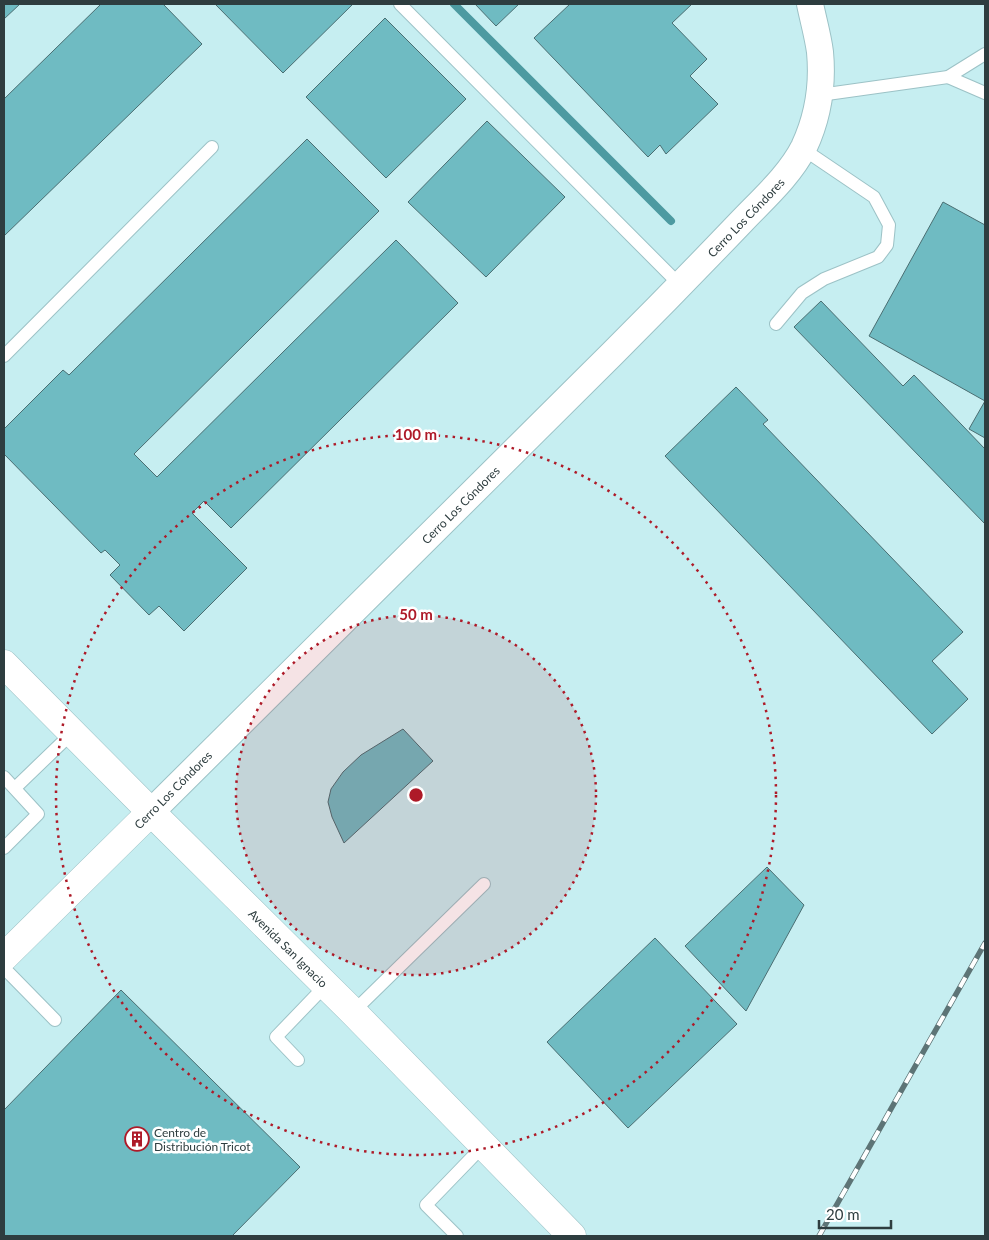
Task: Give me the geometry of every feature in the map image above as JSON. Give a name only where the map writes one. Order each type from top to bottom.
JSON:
[{"type":"main road","name":"Avenida San Ignacio","points":[[4,664],[353,1012],[572,1236]]},
{"type":"main road","name":"Cerro Los Cóndores","points":[[4,957],[151,812]]},
{"type":"street","name":"Cerro Los Cóndores","points":[[151,812],[681,286],[792,166],[803,149],[810,132],[820,94],[820,49],[810,4]]},
{"type":"lane","points":[[400,4],[681,286]]},
{"type":"lane","points":[[820,94],[948,77],[985,54]]},
{"type":"lane","points":[[948,77],[985,93]]},
{"type":"lane","points":[[4,356],[212,147]]},
{"type":"lane","points":[[776,324],[802,292],[824,279],[878,257],[887,244],[889,225],[874,197],[803,149]]},
{"type":"lane","points":[[15,788],[72,733]]},
{"type":"lane","points":[[4,777],[38,814],[4,848]]},
{"type":"lane","points":[[353,1012],[484,884]]},
{"type":"lane","points":[[4,968],[55,1020]]},
{"type":"lane","points":[[298,1060],[276,1037],[326,985]]},
{"type":"lane","points":[[457,1236],[426,1204],[482,1146]]},
{"type":"building","points":[[4,4],[20,4],[4,19]]},
{"type":"building","points":[[101,4],[163,4],[202,44],[4,236],[4,99]]},
{"type":"building","points":[[215,4],[353,4],[283,73]]},
{"type":"building","points":[[475,4],[519,4],[496,26]]},
{"type":"building","points":[[570,4],[692,4],[672,23],[707,59],[690,76],[718,104],[666,154],[660,145],[648,157],[534,38]]},
{"type":"building","points":[[385,18],[466,99],[386,178],[306,97]]},
{"type":"building","points":[[487,121],[565,197],[486,277],[408,202]]},
{"type":"building","points":[[307,139],[379,211],[134,454],[157,477],[396,240],[458,303],[231,528],[204,501],[192,513],[247,568],[184,631],[159,606],[149,615],[110,575],[120,565],[105,550],[101,553],[4,454],[4,429],[63,370],[69,375]]},
{"type":"building","points":[[943,202],[985,225],[985,401],[869,336]]},
{"type":"building","points":[[821,301],[903,386],[914,375],[985,449],[985,524],[794,327]]},
{"type":"building","points":[[736,387],[768,420],[763,424],[963,632],[932,661],[968,699],[932,734],[665,456]]},
{"type":"building","points":[[985,401],[985,438],[969,429]]},
{"type":"building","points":[[403,729],[433,761],[344,843],[332,817],[328,802],[331,789],[343,772],[361,755]]},
{"type":"building","points":[[767,867],[804,905],[746,1011],[685,946]]},
{"type":"building","points":[[655,938],[737,1024],[628,1128],[547,1042]]},
{"type":"building","name":"Centro de Distribución Tricot","points":[[121,990],[300,1167],[232,1236],[4,1236],[4,1110]]},
{"type":"waterway","points":[[454,4],[671,221]]},
{"type":"railway","points":[[819,1236],[985,943]]},
{"type":"place","name":"Centro de Distribución Tricot","points":[[137,1139]]}]
